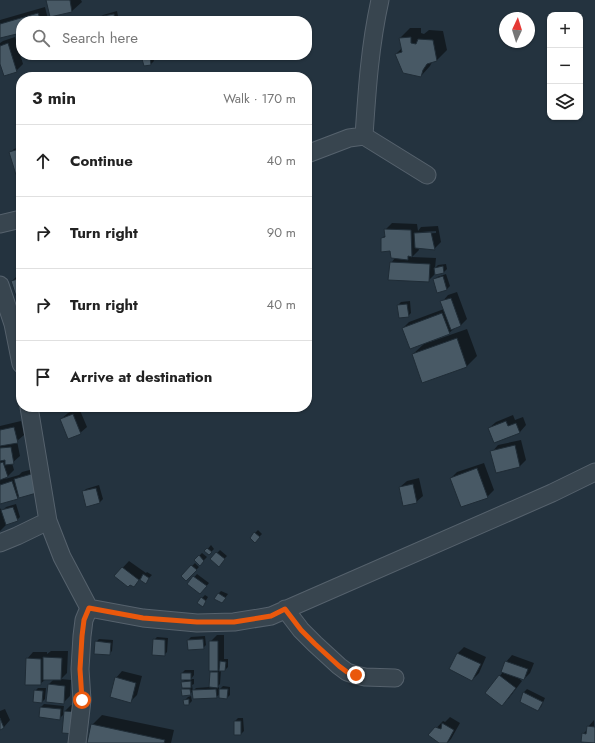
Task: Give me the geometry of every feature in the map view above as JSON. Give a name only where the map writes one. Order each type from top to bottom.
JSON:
[{"type":"street","points":[[364,136],[368,81],[380,0]]},
{"type":"street","points":[[312,152],[349,138],[364,136],[426,175]]},
{"type":"street","points":[[0,224],[16,220]]},
{"type":"street","points":[[0,285],[13,324],[16,339]]},
{"type":"street","points":[[30,412],[48,521],[62,557],[89,608]]},
{"type":"street","points":[[89,608],[143,618],[197,622],[234,622],[271,616],[552,493],[595,472]]},
{"type":"street","points":[[0,543],[48,521]]},
{"type":"street","points":[[77,743],[81,706],[80,669],[82,636],[84,620],[89,608]]},
{"type":"street","points":[[285,609],[301,630],[347,672],[365,677],[395,678]]},
{"type":"building","points":[[46,0],[70,0],[72,12],[50,16]]},
{"type":"building","points":[[38,13],[39,16],[28,16]]},
{"type":"building","points":[[114,14],[114,16],[103,16]]},
{"type":"building","points":[[16,19],[16,34],[0,38],[0,24]]},
{"type":"building","points":[[411,37],[411,43],[416,44],[418,39],[433,40],[437,61],[427,64],[421,77],[403,73],[395,54],[402,52],[399,38]]},
{"type":"building","points":[[8,43],[17,72],[4,76],[0,64],[0,46]]},
{"type":"building","points":[[142,60],[150,60],[151,65],[144,66]]},
{"type":"building","points":[[16,150],[16,175],[9,152]]},
{"type":"building","points":[[384,229],[411,230],[412,257],[408,256],[408,260],[391,258],[390,251],[381,252],[381,238],[385,237]]},
{"type":"building","points":[[431,232],[435,250],[415,248],[414,233]]},
{"type":"building","points":[[390,262],[430,264],[429,282],[388,280]]},
{"type":"building","points":[[443,266],[444,273],[435,275],[434,268]]},
{"type":"building","points":[[443,276],[447,290],[437,293],[433,279]]},
{"type":"building","points":[[16,280],[16,296],[11,281]]},
{"type":"building","points":[[451,298],[461,326],[451,330],[440,301]]},
{"type":"building","points":[[407,304],[409,317],[399,318],[397,305]]},
{"type":"building","points":[[442,313],[450,334],[410,349],[402,328]]},
{"type":"building","points":[[457,338],[467,367],[422,383],[412,354]]},
{"type":"building","points":[[73,414],[81,434],[68,439],[60,419]]},
{"type":"building","points":[[506,421],[508,426],[516,423],[520,433],[494,443],[488,428]]},
{"type":"building","points":[[14,427],[18,443],[0,446],[0,430]]},
{"type":"building","points":[[515,445],[520,467],[496,473],[490,451]]},
{"type":"building","points":[[11,447],[14,464],[5,465],[5,460],[0,461],[0,448]]},
{"type":"building","points":[[3,462],[8,477],[0,480],[0,463]]},
{"type":"building","points":[[477,468],[488,498],[461,507],[450,478]]},
{"type":"building","points":[[35,473],[40,492],[19,498],[14,479]]},
{"type":"building","points":[[12,481],[18,499],[0,504],[0,485]]},
{"type":"building","points":[[413,484],[417,503],[403,506],[399,487]]},
{"type":"building","points":[[96,488],[100,503],[86,507],[82,491]]},
{"type":"building","points":[[13,507],[18,521],[6,525],[1,510]]},
{"type":"building","points":[[254,532],[260,537],[255,543],[250,538]]},
{"type":"building","points":[[207,548],[212,552],[209,555],[204,551]]},
{"type":"building","points":[[216,552],[225,559],[219,567],[210,559]]},
{"type":"building","points":[[199,555],[204,561],[200,566],[194,560]]},
{"type":"building","points":[[191,565],[197,570],[186,581],[181,576]]},
{"type":"building","points":[[122,567],[139,580],[134,587],[130,585],[128,587],[114,576]]},
{"type":"building","points":[[143,574],[149,578],[146,584],[140,580]]},
{"type":"building","points":[[193,576],[207,586],[200,594],[187,584]]},
{"type":"building","points":[[218,593],[226,598],[222,603],[214,599]]},
{"type":"building","points":[[201,597],[206,601],[203,607],[197,603]]},
{"type":"building","points":[[153,639],[165,640],[165,656],[152,655]]},
{"type":"building","points":[[203,639],[204,649],[188,650],[187,640]]},
{"type":"building","points":[[95,641],[111,643],[110,655],[94,654]]},
{"type":"building","points":[[209,641],[218,641],[218,671],[209,671]]},
{"type":"building","points":[[457,653],[481,664],[472,681],[449,669]]},
{"type":"building","points":[[43,657],[62,658],[61,680],[43,680]]},
{"type":"building","points":[[26,658],[41,659],[41,685],[25,685]]},
{"type":"building","points":[[220,661],[226,662],[225,671],[219,671]]},
{"type":"building","points":[[505,661],[528,669],[524,680],[501,672]]},
{"type":"building","points":[[210,672],[218,672],[218,688],[209,687]]},
{"type":"building","points":[[181,673],[191,673],[191,680],[181,680]]},
{"type":"building","points":[[499,675],[516,688],[502,706],[485,693]]},
{"type":"building","points":[[115,677],[136,683],[131,703],[110,697]]},
{"type":"building","points":[[191,681],[191,688],[182,688],[181,682]]},
{"type":"building","points":[[48,684],[65,686],[64,704],[46,702]]},
{"type":"building","points":[[181,689],[190,689],[191,695],[182,696]]},
{"type":"building","points":[[216,689],[217,698],[193,699],[192,690]]},
{"type":"building","points":[[219,689],[228,689],[227,699],[219,698]]},
{"type":"building","points":[[34,690],[43,691],[42,703],[33,702]]},
{"type":"building","points":[[523,692],[543,702],[538,711],[520,702]]},
{"type":"building","points":[[189,699],[189,705],[184,705],[183,700]]},
{"type":"building","points":[[40,707],[61,709],[60,720],[39,717]]},
{"type":"building","points":[[64,711],[78,712],[76,734],[62,733]]},
{"type":"building","points":[[0,718],[4,728],[0,730]]},
{"type":"building","points":[[234,721],[241,721],[241,735],[234,735]]},
{"type":"building","points":[[442,723],[454,730],[447,743],[439,743],[428,735],[435,727],[441,729]]},
{"type":"building","points":[[91,724],[165,740],[164,743],[87,743]]},
{"type":"building","points":[[587,726],[595,727],[595,743],[581,742],[582,733],[586,734]]},
{"type":"route","points":[[82,700],[80,669],[82,636],[84,620],[89,608],[143,618],[197,622],[234,622],[271,616],[285,609],[301,630],[315,644],[339,666],[347,672],[356,675]]}]
